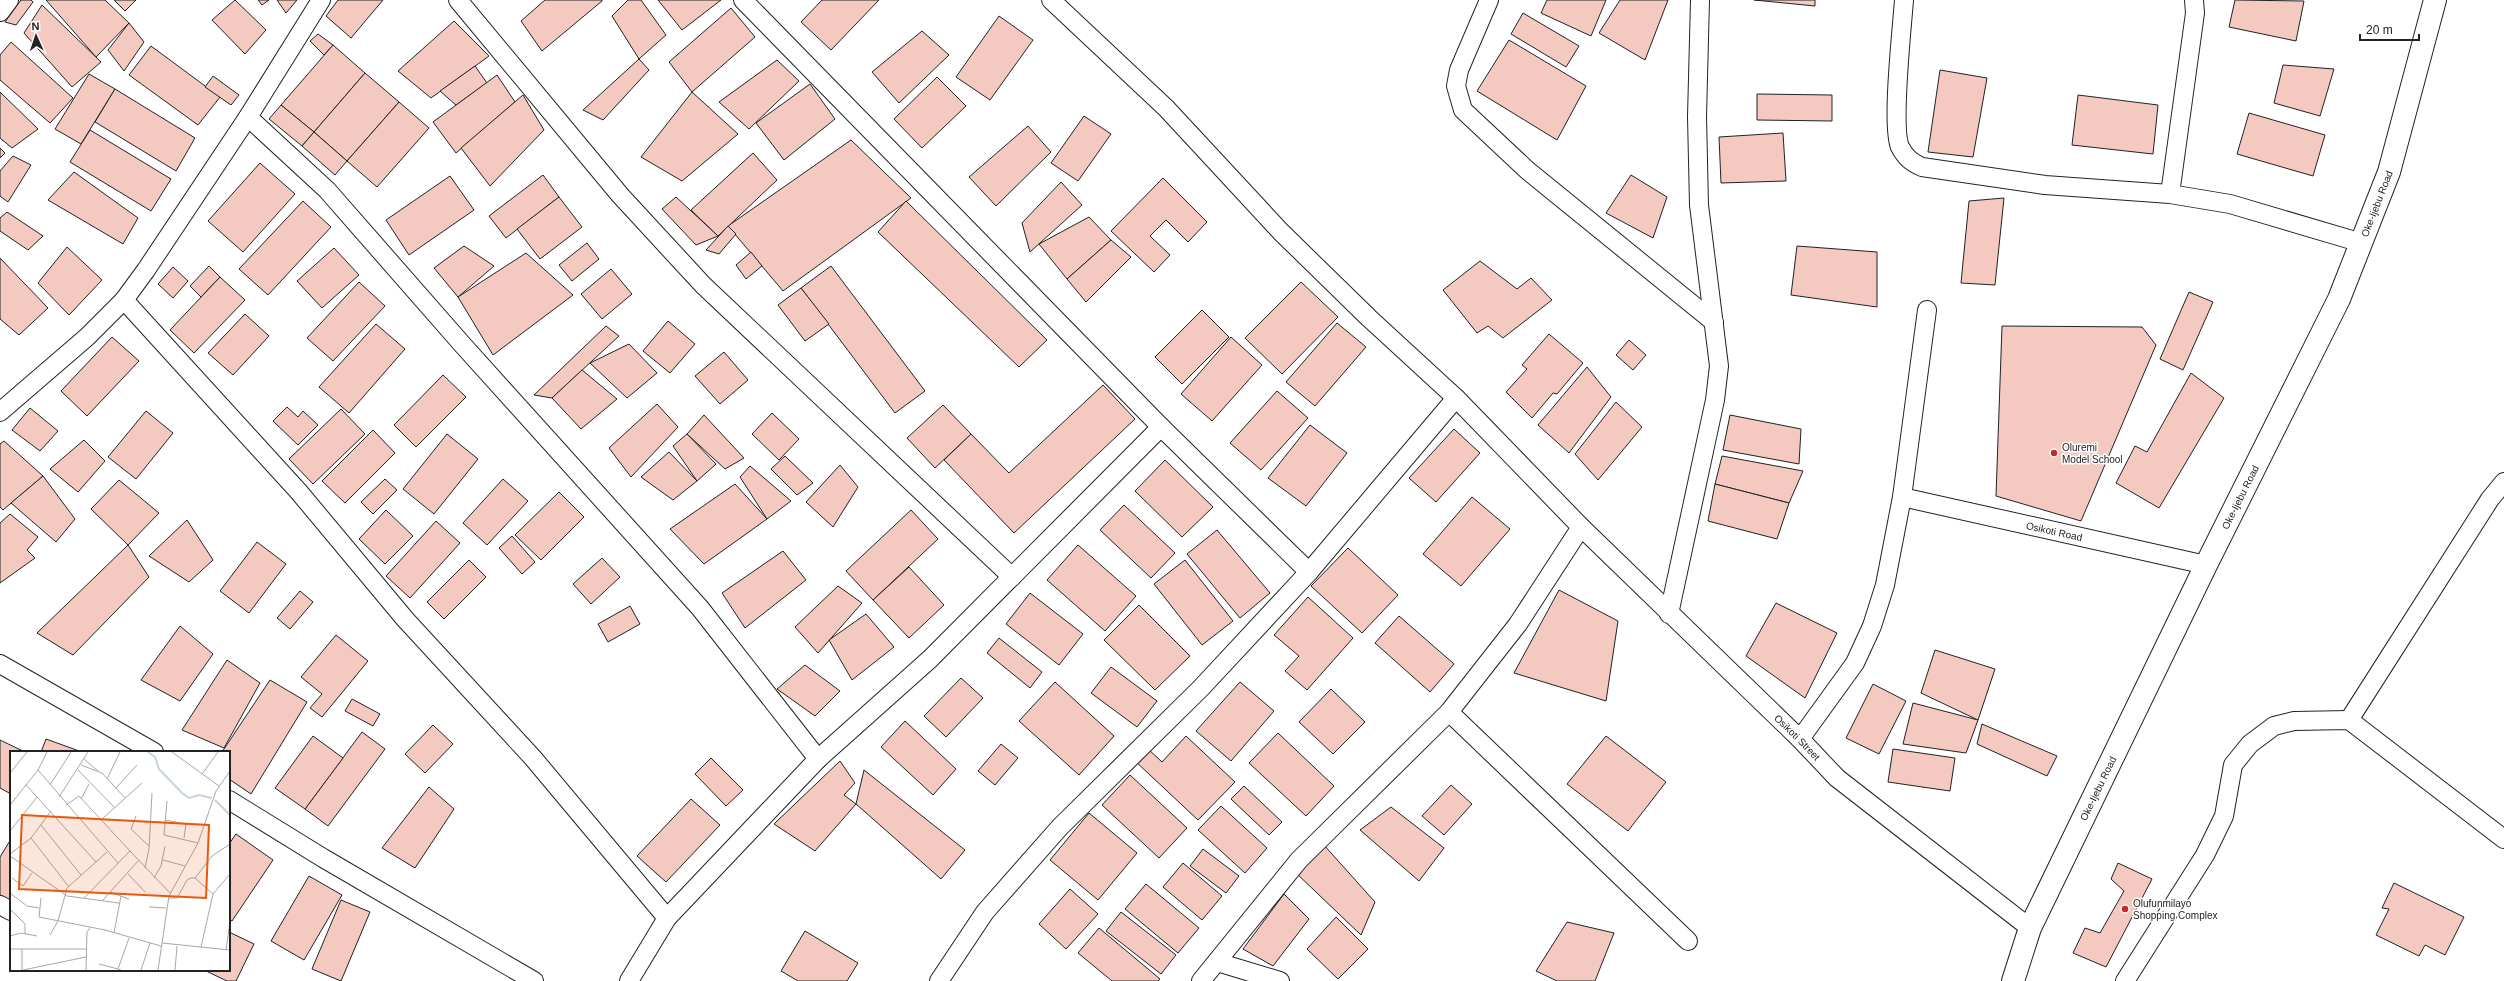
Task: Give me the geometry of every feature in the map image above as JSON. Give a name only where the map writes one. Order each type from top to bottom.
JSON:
[{"type":"main road","name":"Oke-Ijebu Road","points":[[2013,981],[2030,928],[2206,565],[2340,299],[2389,172],[2435,0]]},
{"type":"street","points":[[0,12],[9,0]]},
{"type":"street","points":[[0,412],[88,337],[124,300],[146,270],[248,117],[321,0]]},
{"type":"street","points":[[458,0],[620,196],[703,285],[1012,577]]},
{"type":"street","points":[[743,0],[1161,427],[1309,572]]},
{"type":"street","points":[[1489,0],[1459,70],[1456,86],[1458,100],[1463,110],[1527,170],[1714,322]]},
{"type":"street","points":[[1669,614],[1715,400],[1719,366],[1699,205],[1697,117],[1700,0]]},
{"type":"street","points":[[1904,0],[1897,124],[1900,146],[1909,161],[1922,167],[2045,185],[2170,194],[2230,204],[2362,243]]},
{"type":"street","points":[[2170,194],[2195,13],[2194,0]]},
{"type":"street","name":"Osikoti Street","points":[[1056,2],[1166,108],[1281,232],[1369,318],[1456,398],[1581,527],[1669,614],[1800,739],[1837,778],[1853,792],[2030,928]]},
{"type":"street","points":[[248,117],[327,190],[700,608],[818,758]]},
{"type":"street","points":[[124,300],[299,492],[406,619],[534,758],[667,918]]},
{"type":"street","points":[[1800,739],[1855,663],[1872,626],[1885,585],[1902,498],[1927,310]]},
{"type":"street","points":[[939,981],[985,912],[1060,827],[1201,688],[1309,572],[1456,398]]},
{"type":"street","points":[[629,981],[667,918],[818,758],[930,659],[1161,427]]},
{"type":"street","points":[[2350,720],[2485,505],[2504,482]]},
{"type":"street","name":"Osikoti Road","points":[[1902,498],[2206,565]]},
{"type":"street","points":[[1201,981],[1300,860],[1448,712],[1518,624],[1581,527]]},
{"type":"street","points":[[0,664],[152,751]]},
{"type":"street","points":[[1448,712],[1688,941]]},
{"type":"street","points":[[2125,981],[2205,855],[2224,816],[2233,765],[2240,753],[2274,726],[2294,721],[2350,720],[2504,840]]},
{"type":"street","points":[[230,801],[323,858],[534,981]]},
{"type":"street","points":[[0,905],[10,910]]},
{"type":"street","points":[[1217,962],[1280,981]]},
{"type":"building","points":[[21,0],[31,0],[33,2],[16,25],[5,22]]},
{"type":"building","points":[[46,0],[105,0],[129,23],[96,57]]},
{"type":"building","points":[[114,0],[136,0],[125,11]]},
{"type":"building","points":[[235,0],[266,30],[245,54],[212,20]]},
{"type":"building","points":[[258,0],[269,0],[262,5]]},
{"type":"building","points":[[277,0],[297,0],[286,13]]},
{"type":"building","points":[[338,0],[383,0],[351,38],[326,16]]},
{"type":"building","points":[[545,0],[602,1],[542,51],[521,21]]},
{"type":"building","points":[[628,0],[641,0],[666,35],[639,59],[612,16]]},
{"type":"building","points":[[658,0],[721,0],[682,30]]},
{"type":"building","points":[[822,0],[879,0],[831,50],[801,22]]},
{"type":"building","points":[[1547,0],[1606,0],[1591,36],[1541,13]]},
{"type":"building","points":[[1620,0],[1668,0],[1645,60],[1599,33]]},
{"type":"building","points":[[1754,0],[1815,0],[1815,6]]},
{"type":"building","points":[[2235,0],[2304,1],[2296,41],[2229,27]]},
{"type":"building","points":[[42,5],[101,62],[72,87],[24,33]]},
{"type":"building","points":[[731,8],[755,37],[692,92],[669,62]]},
{"type":"building","points":[[1523,13],[1579,46],[1566,67],[1511,34]]},
{"type":"building","points":[[999,16],[1033,40],[990,100],[956,77]]},
{"type":"building","points":[[454,21],[489,56],[431,98],[398,71]]},
{"type":"building","points":[[129,23],[144,42],[124,71],[108,50]]},
{"type":"building","points":[[922,31],[949,55],[899,103],[872,72]]},
{"type":"building","points":[[318,34],[333,45],[324,55],[310,41]]},
{"type":"building","points":[[1509,40],[1586,86],[1557,140],[1477,91]]},
{"type":"building","points":[[11,42],[73,98],[50,123],[0,80],[0,55]]},
{"type":"building","points":[[333,45],[365,73],[314,132],[281,105]]},
{"type":"building","points":[[151,46],[220,97],[198,125],[129,75]]},
{"type":"building","points":[[639,59],[649,70],[603,120],[583,110]]},
{"type":"building","points":[[777,60],[799,81],[749,129],[719,102]]},
{"type":"building","points":[[2283,65],[2334,69],[2320,116],[2274,103]]},
{"type":"building","points":[[475,66],[487,83],[456,105],[440,91]]},
{"type":"building","points":[[1940,70],[1987,78],[1973,157],[1928,152]]},
{"type":"building","points":[[365,73],[399,102],[347,161],[314,132]]},
{"type":"building","points":[[89,74],[115,89],[81,144],[55,129]]},
{"type":"building","points":[[497,75],[515,102],[456,153],[433,122]]},
{"type":"building","points":[[213,76],[239,95],[231,105],[205,87]]},
{"type":"building","points":[[937,77],[966,106],[922,148],[894,119]]},
{"type":"building","points":[[810,84],[835,119],[784,160],[756,123]]},
{"type":"building","points":[[115,89],[195,138],[176,171],[95,122]]},
{"type":"building","points":[[0,92],[38,129],[12,148],[0,138]]},
{"type":"building","points":[[692,92],[738,134],[682,181],[641,157]]},
{"type":"building","points":[[1757,94],[1832,95],[1832,121],[1757,120]]},
{"type":"building","points":[[523,95],[544,130],[490,186],[461,148]]},
{"type":"building","points":[[2078,95],[2158,105],[2153,154],[2072,145]]},
{"type":"building","points":[[399,102],[429,128],[377,187],[347,161]]},
{"type":"building","points":[[281,105],[314,132],[302,146],[269,119]]},
{"type":"building","points":[[2249,113],[2325,135],[2313,176],[2237,154]]},
{"type":"building","points":[[1084,116],[1111,134],[1078,181],[1051,163]]},
{"type":"building","points":[[1028,126],[1051,152],[996,206],[969,177]]},
{"type":"building","points":[[90,130],[171,179],[151,211],[70,162]]},
{"type":"building","points":[[314,132],[347,161],[335,175],[302,146]]},
{"type":"building","points":[[1783,133],[1786,181],[1721,183],[1719,137]]},
{"type":"building","points":[[851,140],[911,198],[783,291],[728,226]]},
{"type":"building","points":[[0,148],[5,153],[0,158]]},
{"type":"building","points":[[753,153],[777,180],[718,236],[691,210]]},
{"type":"building","points":[[13,156],[31,165],[8,202],[0,196],[0,171]]},
{"type":"building","points":[[260,163],[295,194],[243,252],[208,221]]},
{"type":"building","points":[[74,172],[138,218],[123,244],[48,200]]},
{"type":"building","points":[[543,175],[559,197],[506,238],[489,216]]},
{"type":"building","points":[[1631,175],[1667,197],[1653,238],[1606,213]]},
{"type":"building","points":[[450,176],[474,210],[409,255],[386,220]]},
{"type":"building","points":[[1163,178],[1207,222],[1188,242],[1166,220],[1150,236],[1170,255],[1154,272],[1111,231]]},
{"type":"building","points":[[1061,182],[1082,205],[1030,252],[1022,223]]},
{"type":"building","points":[[559,197],[582,227],[540,259],[517,229]]},
{"type":"building","points":[[676,197],[718,236],[696,245],[662,209]]},
{"type":"building","points":[[2004,198],[1995,285],[1961,283],[1969,201]]},
{"type":"building","points":[[303,201],[331,227],[268,295],[239,269]]},
{"type":"building","points":[[906,201],[1047,340],[1019,367],[878,232]]},
{"type":"building","points":[[7,212],[43,236],[28,250],[0,231],[0,218]]},
{"type":"building","points":[[1089,217],[1111,240],[1067,279],[1039,244]]},
{"type":"building","points":[[728,226],[736,234],[719,254],[706,250]]},
{"type":"building","points":[[1111,240],[1131,257],[1086,302],[1067,279]]},
{"type":"building","points":[[587,243],[599,259],[572,281],[559,265]]},
{"type":"building","points":[[464,246],[494,266],[458,297],[434,268]]},
{"type":"building","points":[[1797,246],[1877,252],[1877,307],[1791,295]]},
{"type":"building","points":[[67,247],[102,280],[69,315],[38,283]]},
{"type":"building","points":[[334,248],[359,275],[322,308],[297,281]]},
{"type":"building","points":[[751,252],[762,266],[746,279],[736,265]]},
{"type":"building","points":[[526,253],[573,295],[493,355],[458,297]]},
{"type":"building","points":[[0,258],[48,308],[19,335],[0,319]]},
{"type":"building","points":[[1480,261],[1517,289],[1531,278],[1552,300],[1503,338],[1488,326],[1477,333],[1443,290]]},
{"type":"building","points":[[209,266],[220,277],[201,297],[190,286]]},
{"type":"building","points":[[831,266],[925,391],[895,413],[801,288]]},
{"type":"building","points":[[173,267],[188,281],[173,298],[158,284]]},
{"type":"building","points":[[611,269],[632,294],[602,319],[581,294]]},
{"type":"building","points":[[220,277],[245,300],[194,353],[170,330]]},
{"type":"building","points":[[359,282],[385,306],[333,361],[307,338]]},
{"type":"building","points":[[1301,282],[1338,317],[1282,374],[1245,338]]},
{"type":"building","points":[[801,288],[829,324],[805,341],[778,305]]},
{"type":"building","points":[[2189,292],[2213,302],[2183,370],[2160,359]]},
{"type":"building","points":[[1202,310],[1229,337],[1182,384],[1155,357]]},
{"type":"building","points":[[245,314],[269,336],[233,375],[208,353]]},
{"type":"building","points":[[668,321],[695,344],[670,373],[643,351]]},
{"type":"building","points":[[1337,323],[1366,347],[1315,406],[1286,382]]},
{"type":"building","points":[[376,324],[405,349],[349,413],[319,387]]},
{"type":"building","points":[[606,326],[619,336],[552,398],[534,395]]},
{"type":"building","name":"Oluremi Model School","points":[[2002,326],[2142,327],[2156,345],[2081,521],[1996,496]]},
{"type":"building","points":[[1549,334],[1583,363],[1557,394],[1553,393],[1532,418],[1506,392],[1527,369],[1522,365]]},
{"type":"building","points":[[112,337],[139,361],[87,416],[61,391]]},
{"type":"building","points":[[1231,337],[1262,365],[1212,421],[1181,394]]},
{"type":"building","points":[[1629,340],[1646,355],[1633,370],[1616,355]]},
{"type":"building","points":[[629,344],[657,373],[627,398],[590,363]]},
{"type":"building","points":[[724,352],[748,380],[720,404],[695,376]]},
{"type":"building","points":[[1587,367],[1611,397],[1569,453],[1538,425]]},
{"type":"building","points":[[582,370],[617,399],[581,429],[552,398]]},
{"type":"building","points":[[2191,373],[2224,398],[2159,508],[2116,483],[2135,446],[2147,452]]},
{"type":"building","points":[[443,375],[466,397],[416,447],[394,425]]},
{"type":"building","points":[[1103,385],[1135,419],[1014,533],[944,460],[971,434],[1009,473]]},
{"type":"building","points":[[1277,391],[1308,418],[1261,470],[1230,443]]},
{"type":"building","points":[[1616,402],[1642,427],[1598,480],[1575,454]]},
{"type":"building","points":[[657,404],[678,427],[631,477],[609,448]]},
{"type":"building","points":[[943,405],[971,434],[935,468],[907,438]]},
{"type":"building","points":[[287,407],[298,417],[303,411],[318,425],[298,445],[273,421]]},
{"type":"building","points":[[30,408],[58,431],[40,451],[12,430]]},
{"type":"building","points":[[341,409],[365,434],[313,484],[289,459]]},
{"type":"building","points":[[146,411],[173,433],[136,479],[108,457]]},
{"type":"building","points":[[772,413],[799,439],[779,460],[752,434]]},
{"type":"building","points":[[704,415],[744,458],[725,469],[687,434]]},
{"type":"building","points":[[1730,415],[1801,429],[1799,464],[1723,450]]},
{"type":"building","points":[[1310,425],[1347,453],[1306,506],[1268,478]]},
{"type":"building","points":[[1454,429],[1480,453],[1436,502],[1409,478]]},
{"type":"building","points":[[373,430],[395,453],[345,503],[322,481]]},
{"type":"building","points":[[447,434],[478,459],[434,514],[403,489]]},
{"type":"building","points":[[687,434],[716,464],[697,481],[673,446]]},
{"type":"building","points":[[84,440],[105,461],[78,492],[50,469]]},
{"type":"building","points":[[4,441],[43,476],[3,510],[0,507],[0,444]]},
{"type":"building","points":[[669,452],[697,481],[673,500],[641,477]]},
{"type":"building","points":[[785,456],[813,483],[797,495],[771,469]]},
{"type":"building","points":[[1722,456],[1803,471],[1789,503],[1715,484]]},
{"type":"building","points":[[1165,460],[1213,507],[1182,537],[1135,491]]},
{"type":"building","points":[[840,465],[858,487],[833,527],[806,502]]},
{"type":"building","points":[[750,466],[791,501],[767,519],[740,477]]},
{"type":"building","points":[[43,476],[75,519],[56,542],[11,503]]},
{"type":"building","points":[[385,479],[397,490],[373,514],[361,502]]},
{"type":"building","points":[[503,479],[528,501],[487,545],[463,523]]},
{"type":"building","points":[[119,480],[159,513],[128,545],[91,509]]},
{"type":"building","points":[[735,484],[767,519],[704,564],[670,529]]},
{"type":"building","points":[[1715,484],[1789,503],[1777,539],[1708,521]]},
{"type":"building","points":[[559,492],[584,517],[541,560],[515,535]]},
{"type":"building","points":[[1472,497],[1510,529],[1461,586],[1423,554]]},
{"type":"building","points":[[1124,505],[1175,553],[1151,578],[1100,530]]},
{"type":"building","points":[[386,510],[413,536],[385,564],[359,539]]},
{"type":"building","points":[[911,510],[938,539],[873,600],[846,571]]},
{"type":"building","points":[[10,514],[38,537],[27,550],[35,558],[0,583],[0,523]]},
{"type":"building","points":[[187,520],[213,560],[189,582],[149,556]]},
{"type":"building","points":[[436,521],[460,543],[410,598],[386,576]]},
{"type":"building","points":[[1217,530],[1270,593],[1240,618],[1187,554]]},
{"type":"building","points":[[512,536],[535,562],[522,574],[499,548]]},
{"type":"building","points":[[257,542],[286,564],[249,613],[220,591]]},
{"type":"building","points":[[128,545],[149,577],[73,655],[37,633]]},
{"type":"building","points":[[1078,545],[1136,596],[1105,631],[1047,580]]},
{"type":"building","points":[[1348,548],[1398,595],[1362,633],[1311,586]]},
{"type":"building","points":[[783,551],[806,580],[745,628],[722,593]]},
{"type":"building","points":[[602,558],[620,577],[591,604],[573,584]]},
{"type":"building","points":[[469,560],[486,577],[444,619],[427,602]]},
{"type":"building","points":[[1185,560],[1233,621],[1202,645],[1154,584]]},
{"type":"building","points":[[909,567],[944,605],[909,638],[873,600]]},
{"type":"building","points":[[838,586],[862,603],[818,653],[795,627]]},
{"type":"building","points":[[1559,590],[1618,621],[1606,701],[1514,673]]},
{"type":"building","points":[[300,591],[313,602],[290,629],[277,618]]},
{"type":"building","points":[[1030,593],[1083,634],[1059,665],[1006,624]]},
{"type":"building","points":[[1308,597],[1353,638],[1307,690],[1285,671],[1299,656],[1274,635]]},
{"type":"building","points":[[1776,603],[1837,633],[1805,698],[1746,656]]},
{"type":"building","points":[[1139,605],[1190,656],[1155,690],[1104,640]]},
{"type":"building","points":[[630,606],[640,624],[608,642],[598,624]]},
{"type":"building","points":[[866,614],[894,647],[852,680],[829,640]]},
{"type":"building","points":[[1399,616],[1454,664],[1430,692],[1375,643]]},
{"type":"building","points":[[180,626],[213,654],[180,701],[141,680]]},
{"type":"building","points":[[336,635],[368,661],[322,717],[310,708],[322,694],[301,677]]},
{"type":"building","points":[[999,638],[1042,672],[1030,688],[987,653]]},
{"type":"building","points":[[1935,650],[1995,669],[1978,720],[1921,693]]},
{"type":"building","points":[[227,660],[260,683],[224,748],[182,730]]},
{"type":"building","points":[[805,665],[840,691],[815,716],[777,689]]},
{"type":"building","points":[[1111,667],[1157,701],[1137,727],[1091,693]]},
{"type":"building","points":[[961,678],[983,698],[946,737],[924,716]]},
{"type":"building","points":[[270,680],[307,702],[251,794],[230,780],[230,751],[223,751]]},
{"type":"building","points":[[1055,682],[1114,736],[1079,775],[1019,721]]},
{"type":"building","points":[[1240,682],[1274,711],[1231,761],[1196,731]]},
{"type":"building","points":[[1873,684],[1906,701],[1879,754],[1846,738]]},
{"type":"building","points":[[1331,689],[1365,722],[1333,754],[1299,722]]},
{"type":"building","points":[[352,699],[380,714],[373,726],[345,711]]},
{"type":"building","points":[[1913,703],[1978,720],[1966,753],[1903,744]]},
{"type":"building","points":[[905,721],[956,769],[933,795],[881,747]]},
{"type":"building","points":[[1982,724],[2057,756],[2047,776],[1977,744]]},
{"type":"building","points":[[433,725],[453,744],[425,773],[405,754]]},
{"type":"building","points":[[362,732],[385,749],[328,826],[305,809]]},
{"type":"building","points":[[1278,733],[1334,786],[1306,816],[1249,763]]},
{"type":"building","points":[[313,736],[343,758],[305,809],[275,788]]},
{"type":"building","points":[[1186,736],[1235,782],[1198,820],[1134,760],[1147,748],[1162,762]]},
{"type":"building","points":[[1606,736],[1666,782],[1628,831],[1567,784]]},
{"type":"building","points":[[46,739],[79,751],[41,751]]},
{"type":"building","points":[[0,740],[23,751],[10,751],[10,793],[0,788]]},
{"type":"building","points":[[1001,744],[1018,758],[995,785],[978,771]]},
{"type":"building","points":[[1893,749],[1955,758],[1950,791],[1888,782]]},
{"type":"building","points":[[711,758],[743,790],[726,806],[695,774]]},
{"type":"building","points":[[840,761],[855,783],[844,795],[856,804],[815,851],[774,824]]},
{"type":"building","points":[[864,770],[965,850],[941,879],[856,804]]},
{"type":"building","points":[[1130,775],[1187,828],[1159,858],[1102,805]]},
{"type":"building","points":[[1451,785],[1472,804],[1444,835],[1422,816]]},
{"type":"building","points":[[1244,786],[1282,822],[1269,835],[1231,799]]},
{"type":"building","points":[[429,787],[454,809],[415,868],[382,848]]},
{"type":"building","points":[[691,799],[720,825],[666,882],[637,856]]},
{"type":"building","points":[[1221,806],[1267,848],[1245,873],[1198,830]]},
{"type":"building","points":[[1391,807],[1444,848],[1419,881],[1360,830]]},
{"type":"building","points":[[1089,813],[1137,853],[1098,900],[1050,860]]},
{"type":"building","points":[[236,834],[273,860],[232,921],[230,920],[230,843]]},
{"type":"building","points":[[10,841],[10,900],[0,895],[0,857]]},
{"type":"building","points":[[1323,844],[1375,902],[1361,935],[1295,872]]},
{"type":"building","points":[[1203,849],[1239,876],[1226,893],[1190,866]]},
{"type":"building","points":[[1183,863],[1222,896],[1202,920],[1163,887]]},
{"type":"building","name":"Olufunmilayo Shopping Complex","points":[[2118,863],[2152,879],[2106,967],[2073,953],[2085,928],[2100,933],[2124,891],[2111,879]]},
{"type":"building","points":[[309,876],[342,895],[304,960],[271,941]]},
{"type":"building","points":[[2394,883],[2464,917],[2445,955],[2425,945],[2419,956],[2376,935],[2389,909],[2382,908]]},
{"type":"building","points":[[1146,884],[1199,928],[1178,953],[1125,909]]},
{"type":"building","points":[[1070,889],[1098,914],[1066,949],[1039,924]]},
{"type":"building","points":[[1284,894],[1309,919],[1273,966],[1243,949]]},
{"type":"building","points":[[341,900],[370,912],[341,981],[312,969]]},
{"type":"building","points":[[1121,912],[1176,955],[1161,974],[1106,931]]},
{"type":"building","points":[[1336,917],[1368,949],[1338,979],[1307,949]]},
{"type":"building","points":[[1567,922],[1614,933],[1595,981],[1557,981],[1536,971]]},
{"type":"building","points":[[1099,928],[1160,979],[1158,981],[1112,981],[1078,953]]},
{"type":"building","points":[[805,931],[858,963],[847,981],[798,981],[781,971]]},
{"type":"building","points":[[230,932],[254,944],[236,981],[227,981],[206,971],[230,971]]},
{"type":"place","name":"Oluremi Model School","points":[[2054,453]]},
{"type":"place","name":"Olufunmilayo Shopping Complex","points":[[2125,909]]}]
